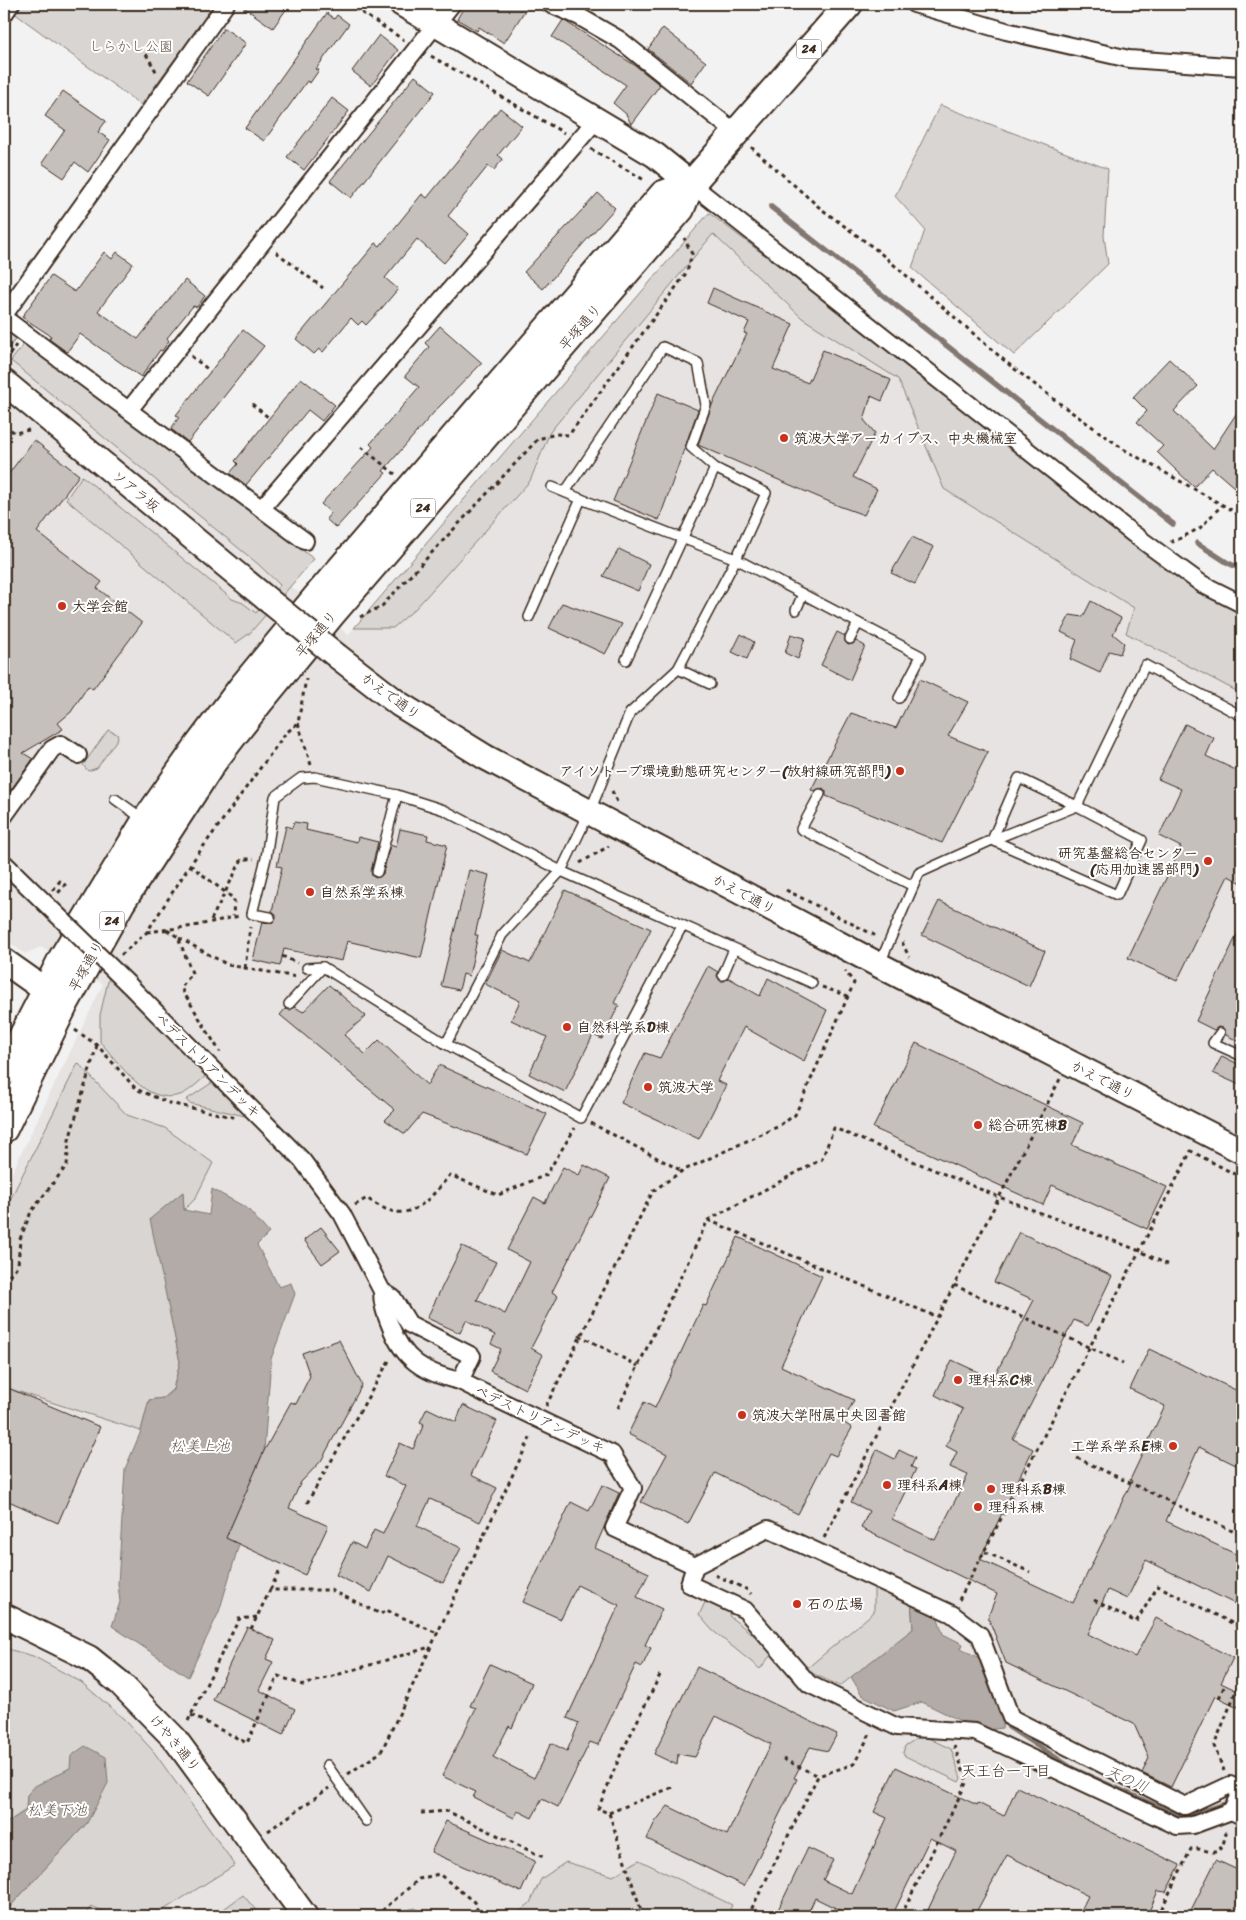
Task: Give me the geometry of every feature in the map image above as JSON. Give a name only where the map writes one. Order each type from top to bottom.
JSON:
[{"type":"main road","name":"平塚通り","points":[[4,1072],[59,1008],[157,847],[214,761],[259,703],[387,549],[681,209],[691,184],[849,4]]},
{"type":"main road","name":"平塚通り","points":[[4,1129],[145,821],[241,688],[316,597],[663,194],[691,184]]},
{"type":"street","points":[[4,14],[11,4]]},
{"type":"street","points":[[226,4],[4,316],[305,541]]},
{"type":"street","points":[[402,4],[655,155],[1132,533],[1202,584],[1242,604]]},
{"type":"street","points":[[129,410],[452,4]]},
{"type":"street","points":[[550,4],[580,17],[620,40],[736,133]]},
{"type":"street","points":[[914,4],[1006,31],[1129,59],[1242,67]]},
{"type":"street","points":[[262,508],[597,119]]},
{"type":"street","name":"ソアラ坂","points":[[4,382],[268,600]]},
{"type":"street","name":"かえで通り","points":[[268,600],[399,704],[441,731],[880,965],[1242,1151]]},
{"type":"street","points":[[4,816],[52,749],[61,744],[78,755]]},
{"type":"street","name":"ペデストリアンデッキ","points":[[4,863],[128,984],[302,1160],[342,1214],[382,1291],[382,1304],[397,1345],[415,1363],[444,1377],[460,1381],[612,1454],[633,1488],[614,1528],[695,1566]]},
{"type":"street","points":[[4,962],[59,1008]]},
{"type":"street","name":"ペデストリアンデッキ","points":[[382,1291],[393,1298],[409,1324],[472,1356],[460,1381]]},
{"type":"street","points":[[768,1529],[952,1614],[980,1635],[1011,1718],[1185,1806],[1235,1804],[1193,1825],[1177,1826],[975,1732],[897,1727],[809,1684],[745,1610],[689,1584],[695,1566],[768,1529]]},
{"type":"street","name":"けやき通り","points":[[4,1616],[89,1658],[120,1683],[175,1739],[305,1916]]},
{"type":"street","points":[[999,1742],[1011,1718]]},
{"type":"lane","points":[[446,1044],[502,935],[561,872],[590,811],[630,713],[678,669],[736,559],[766,493],[715,468],[691,447],[706,405],[698,362],[663,347],[565,492]]},
{"type":"lane","points":[[626,660],[715,468]]},
{"type":"lane","points":[[552,487],[736,559],[921,656],[899,698]]},
{"type":"lane","points":[[529,617],[581,499]]},
{"type":"lane","points":[[796,610],[804,594]]},
{"type":"lane","points":[[850,639],[858,623]]},
{"type":"lane","points":[[880,965],[918,873],[992,840],[1077,806],[1144,665],[1242,716]]},
{"type":"lane","points":[[678,669],[710,684]]},
{"type":"lane","points":[[270,917],[252,914],[266,858],[274,798],[301,778],[314,777],[397,795],[444,810],[561,872],[812,984]]},
{"type":"lane","points":[[1019,778],[1142,840],[1117,895],[992,840],[1019,778]]},
{"type":"lane","points":[[820,794],[801,828],[913,886]]},
{"type":"lane","points":[[377,872],[397,795]]},
{"type":"lane","points":[[115,799],[145,821]]},
{"type":"lane","points":[[307,968],[323,967],[446,1044],[581,1118],[682,926]]},
{"type":"lane","points":[[723,975],[734,949]]},
{"type":"lane","points":[[290,1004],[310,979],[323,967]]},
{"type":"lane","points":[[1220,1033],[1213,1043],[1242,1056]]},
{"type":"lane","points":[[327,1766],[366,1821]]},
{"type":"path","points":[[348,4],[416,47],[650,184]]},
{"type":"path","points":[[736,133],[820,208],[878,251],[1012,367],[1125,450],[1242,516]]},
{"type":"path","points":[[352,621],[382,606],[538,439],[556,434],[569,435],[687,272],[692,254],[682,235]]},
{"type":"path","points":[[262,241],[324,288]]},
{"type":"path","points":[[179,346],[210,371]]},
{"type":"path","points":[[252,404],[269,418]]},
{"type":"path","points":[[4,425],[15,433],[32,429]]},
{"type":"path","points":[[361,447],[397,476]]},
{"type":"path","points":[[1167,538],[1173,542],[1200,528],[1222,505]]},
{"type":"path","points":[[306,671],[306,684],[298,723],[314,777]]},
{"type":"path","points":[[116,959],[146,932],[190,866],[285,734],[298,723]]},
{"type":"path","points":[[580,863],[608,846],[616,850]]},
{"type":"path","points":[[210,921],[242,859],[266,858]]},
{"type":"path","points":[[190,866],[234,900],[233,916]]},
{"type":"path","points":[[146,932],[167,930],[233,916],[252,914],[244,968]]},
{"type":"path","points":[[167,930],[228,964],[310,979]]},
{"type":"path","points":[[178,937],[192,973],[181,988],[220,1050],[222,1058],[220,1076]]},
{"type":"path","points":[[545,1407],[579,1335],[653,1191],[682,1171],[777,1127],[795,1115],[854,983],[842,967]]},
{"type":"path","points":[[812,984],[848,996]]},
{"type":"path","points":[[59,1008],[97,1045],[136,1089],[169,1104],[250,1121],[256,1114]]},
{"type":"path","points":[[4,1282],[18,1265],[20,1239],[31,1212],[67,1165],[69,1140],[97,1045]]},
{"type":"path","points":[[828,1530],[1060,1079]]},
{"type":"path","points":[[342,1214],[366,1198],[380,1208],[406,1211],[417,1209],[430,1200],[450,1176],[498,1195],[546,1175],[581,1118],[682,1171]]},
{"type":"path","points":[[618,1408],[708,1220],[822,1159],[834,1128],[999,1198],[1140,1251],[1170,1266]]},
{"type":"path","points":[[952,1614],[1191,1151],[1242,1178]]},
{"type":"path","points":[[708,1220],[937,1317]]},
{"type":"path","points":[[954,1285],[1090,1346],[1123,1363]]},
{"type":"path","points":[[579,1335],[638,1366]]},
{"type":"path","points":[[307,1503],[397,1345]]},
{"type":"path","points":[[268,1831],[381,1752],[534,1430]]},
{"type":"path","points":[[1077,1458],[1239,1534],[1242,1533]]},
{"type":"path","points":[[984,1552],[1030,1572]]},
{"type":"path","points":[[251,1629],[279,1572]]},
{"type":"path","points":[[725,1579],[741,1587]]},
{"type":"path","points":[[1094,1600],[1136,1622],[1158,1586],[1242,1627]]},
{"type":"path","points":[[270,1590],[331,1590],[382,1614],[386,1610],[437,1633]]},
{"type":"path","points":[[188,1721],[239,1618],[258,1617]]},
{"type":"path","points":[[191,1715],[247,1743],[278,1676],[303,1685],[430,1647]]},
{"type":"path","points":[[660,1675],[620,1756],[598,1809],[609,1813],[674,1786]]},
{"type":"path","points":[[1158,1916],[1190,1849],[1196,1848],[1208,1853],[1217,1852],[1223,1845],[1235,1804],[1214,1746],[1242,1676]]},
{"type":"path","points":[[1219,1698],[1225,1685]]},
{"type":"path","points":[[901,1916],[967,1781],[947,1729]]},
{"type":"path","points":[[783,1759],[818,1776],[854,1764],[871,1732],[881,1733]]},
{"type":"path","points":[[748,1916],[818,1776]]},
{"type":"path","points":[[421,1813],[447,1811],[543,1858]]},
{"type":"path","points":[[609,1813],[643,1916]]},
{"type":"path","points":[[376,1916],[419,1878],[438,1874],[474,1902],[480,1916]]},
{"type":"shaded area","name":"筑波大学","points":[[709,213],[1242,617],[1242,1916],[4,1916],[4,1189],[103,984],[41,947],[25,954],[4,938],[4,341],[348,635]]},
{"type":"green space","name":"しらかし公園","points":[[21,4],[215,4],[141,105],[14,13]]},
{"type":"green space","points":[[940,105],[1108,169],[1104,236],[1108,264],[1014,355],[912,268],[925,230],[895,196]]},
{"type":"green space","points":[[709,213],[1242,617],[1242,694],[1126,633],[1134,608],[944,489],[898,379],[802,318],[713,234],[550,432],[530,481],[416,608],[393,628],[354,628]]},
{"type":"green space","points":[[4,328],[17,337],[4,355]]},
{"type":"green space","points":[[25,343],[314,559],[250,633],[236,643],[66,499],[82,476],[232,599],[243,603],[256,613],[280,585],[258,564],[11,361]]},
{"type":"green space","points":[[108,730],[117,734],[118,738],[97,768],[88,771],[83,765]]},
{"type":"green space","points":[[109,977],[203,1072],[205,1077],[190,1090],[180,1095],[167,1097],[145,1089],[125,1071],[100,1042],[100,1015]]},
{"type":"green space","points":[[78,1063],[127,1115],[165,1128],[213,1163],[195,1199],[184,1210],[183,1192],[151,1219],[180,1362],[173,1389],[163,1398],[149,1400],[141,1431],[4,1387],[4,1212]]},
{"type":"green space","points":[[213,1082],[249,1117],[189,1103],[186,1100]]},
{"type":"green space","points":[[874,1582],[911,1599],[913,1629],[840,1686],[805,1670],[874,1612]]},
{"type":"green space","points":[[707,1598],[732,1610],[729,1616],[774,1651],[760,1669],[712,1630],[699,1615]]},
{"type":"green space","points":[[4,1648],[33,1656],[81,1682],[125,1720],[154,1752],[235,1865],[154,1916],[115,1916],[91,1906],[85,1916],[4,1916],[4,1913],[87,1823],[70,1768],[36,1786],[27,1795],[26,1810],[8,1822],[4,1822]]},
{"type":"green space","points":[[922,1735],[951,1749],[961,1778],[959,1782],[905,1756],[903,1753],[905,1746]]},
{"type":"green space","points":[[639,1860],[732,1905],[727,1916],[514,1916],[530,1903],[541,1879],[566,1862],[613,1876]]},
{"type":"green space","points":[[243,1895],[261,1916],[214,1916]]},
{"type":"green space","points":[[415,1908],[430,1916],[392,1916],[397,1912]]},
{"type":"water","name":"松美上池","points":[[212,1189],[247,1208],[269,1233],[257,1245],[279,1287],[291,1283],[295,1294],[271,1359],[264,1451],[226,1538],[239,1544],[219,1612],[188,1677],[112,1626],[120,1602],[118,1584],[125,1469],[141,1431],[149,1400],[163,1398],[173,1390],[180,1362],[150,1219],[183,1192],[184,1210],[209,1215]]},
{"type":"water","points":[[911,1599],[935,1609],[943,1634],[963,1644],[961,1649],[982,1659],[1005,1719],[1002,1728],[981,1731],[922,1702],[894,1711],[862,1695],[851,1677],[913,1629]]},
{"type":"water","name":"松美下池","points":[[85,1746],[106,1757],[108,1783],[87,1823],[4,1913],[4,1822],[8,1822],[26,1810],[27,1795],[35,1786],[70,1768],[71,1756]]},
{"type":"building","points":[[239,4],[290,4],[273,28]]},
{"type":"building","points":[[466,4],[529,4],[504,43],[479,27],[477,31],[457,19]]},
{"type":"building","points":[[327,13],[334,19],[337,15],[349,24],[316,69],[319,70],[310,83],[307,81],[264,141],[245,128]]},
{"type":"building","points":[[563,20],[636,66],[660,85],[631,124],[626,114],[613,103],[626,85],[552,37]]},
{"type":"building","points":[[224,28],[246,43],[209,96],[187,81]]},
{"type":"building","points":[[663,28],[706,62],[691,83],[648,49]]},
{"type":"building","points":[[379,35],[398,50],[371,86],[352,71]]},
{"type":"building","points":[[415,76],[435,92],[351,198],[330,181]]},
{"type":"building","points":[[63,91],[106,121],[98,132],[110,140],[88,172],[75,162],[64,178],[42,163],[65,130],[45,116]]},
{"type":"building","points":[[332,98],[349,111],[304,170],[287,157]]},
{"type":"building","points":[[500,108],[522,126],[498,155],[503,159],[494,170],[488,166],[448,216],[469,234],[444,263],[417,239],[385,278],[398,289],[381,309],[366,325],[362,321],[358,325],[351,318],[323,352],[319,349],[314,354],[296,339],[376,243],[380,246],[422,194],[427,198]]},
{"type":"building","points":[[598,193],[615,208],[543,289],[524,272]]},
{"type":"building","points":[[104,252],[112,259],[117,252],[133,264],[98,311],[138,339],[185,280],[205,296],[197,307],[193,306],[167,338],[169,341],[162,351],[160,350],[141,377],[80,334],[67,352],[49,339],[51,336],[22,317],[51,276],[75,292]]},
{"type":"building","name":"筑波大学アーカイブス、中央機械室","points":[[713,288],[793,324],[773,369],[808,383],[823,350],[891,380],[882,401],[871,396],[864,420],[875,433],[853,477],[877,489],[864,515],[698,445],[712,405],[747,334],[744,333],[749,322],[707,303]]},
{"type":"building","points":[[440,326],[482,363],[436,410],[383,471],[386,473],[336,528],[326,519],[331,513],[321,504],[373,447],[370,444],[419,387],[405,376],[429,347],[425,343]]},
{"type":"building","points":[[243,330],[264,346],[188,442],[171,429],[179,417],[176,415]]},
{"type":"building","points":[[1169,359],[1198,386],[1174,411],[1213,449],[1242,405],[1242,494],[1212,468],[1194,487],[1157,452],[1163,446],[1137,422],[1147,411],[1133,397]]},
{"type":"building","points":[[301,378],[335,405],[322,421],[308,410],[246,485],[230,473],[238,464],[235,461]]},
{"type":"building","points":[[658,393],[698,410],[659,520],[613,501]]},
{"type":"building","name":"大学会館","points":[[34,440],[79,475],[37,532],[102,582],[97,588],[142,623],[93,689],[88,686],[71,712],[58,723],[63,729],[23,753],[33,759],[8,794],[4,795],[4,480]]},
{"type":"building","points":[[912,537],[934,547],[915,584],[891,573]]},
{"type":"building","points":[[619,549],[649,564],[638,591],[603,576]]},
{"type":"building","points":[[1091,601],[1121,618],[1113,634],[1124,643],[1120,654],[1109,651],[1100,673],[1070,659],[1077,640],[1061,632],[1070,615],[1083,617]]},
{"type":"building","points":[[562,603],[622,624],[605,654],[549,628]]},
{"type":"building","points":[[837,632],[845,636],[845,642],[848,645],[856,641],[865,646],[850,680],[821,665]]},
{"type":"building","points":[[741,634],[754,642],[747,659],[732,652]]},
{"type":"building","points":[[791,634],[805,638],[798,659],[785,653]]},
{"type":"building","name":"アイソトープ環境動態研究センター(放射線研究部門)","points":[[920,679],[968,702],[948,736],[988,752],[942,843],[826,796],[826,791],[823,788],[811,790],[851,713],[896,728]]},
{"type":"building","name":"研究基盤総合センター (応用加速器部門)","points":[[1185,724],[1214,738],[1206,756],[1242,773],[1242,883],[1228,876],[1177,981],[1128,958],[1181,847],[1159,836],[1181,789],[1158,779]]},
{"type":"building","name":"自然系学系棟","points":[[294,822],[307,824],[306,830],[357,842],[358,837],[378,842],[371,871],[372,876],[376,878],[383,874],[390,845],[396,847],[400,829],[428,835],[427,840],[447,845],[421,958],[347,941],[342,961],[284,949],[280,966],[253,960],[262,922],[272,923],[276,918],[276,914],[272,911],[282,867],[277,866],[286,826],[292,828]]},
{"type":"building","points":[[469,870],[489,875],[475,935],[478,935],[469,976],[463,974],[459,990],[441,986]]},
{"type":"building","points":[[565,890],[651,929],[614,1003],[619,1005],[602,1039],[593,1035],[565,1092],[529,1074],[547,1037],[511,1020],[520,1001],[485,984],[502,950],[530,963]]},
{"type":"building","points":[[939,901],[1045,951],[1029,986],[922,935]]},
{"type":"building","points":[[1242,924],[1242,1043],[1226,1035],[1223,1028],[1218,1027],[1214,1030],[1196,1021]]},
{"type":"building","points":[[708,966],[718,972],[717,976],[720,981],[729,978],[760,996],[768,978],[827,1010],[804,1061],[744,1027],[717,1081],[726,1085],[699,1139],[621,1103],[645,1053],[660,1058]]},
{"type":"building","points":[[329,985],[366,1016],[344,1035],[365,1054],[379,1040],[427,1085],[439,1065],[547,1114],[527,1154],[422,1114],[405,1134],[385,1120],[395,1110],[280,1015],[285,1009],[290,1010],[295,1007],[303,1012]]},
{"type":"building","name":"総合研究棟B","points":[[916,1043],[1083,1123],[1072,1145],[1167,1187],[1147,1229],[1052,1185],[1043,1205],[873,1128]]},
{"type":"building","points":[[1222,1056],[1242,1066],[1242,1086],[1213,1073]]},
{"type":"building","points":[[584,1165],[610,1178],[552,1292],[558,1296],[531,1348],[543,1355],[525,1389],[490,1371],[501,1349],[491,1344],[495,1335],[466,1320],[460,1333],[427,1318],[462,1246],[496,1262],[477,1300],[505,1314],[530,1262],[507,1250],[534,1197],[545,1203],[563,1167],[579,1175]]},
{"type":"building","points":[[321,1227],[340,1251],[322,1264],[304,1240]]},
{"type":"building","points":[[1019,1232],[1112,1276],[1088,1326],[1074,1320],[1013,1439],[1033,1449],[980,1559],[1073,1603],[1132,1481],[1130,1480],[1165,1406],[1130,1389],[1149,1349],[1242,1393],[1242,1468],[1199,1447],[1166,1521],[1242,1557],[1242,1590],[1235,1604],[1146,1560],[1127,1599],[1108,1590],[1088,1634],[1135,1657],[1156,1618],[1233,1658],[1221,1683],[1242,1693],[1242,1709],[1215,1696],[1171,1787],[1142,1773],[1149,1758],[1134,1724],[1006,1663],[988,1617],[997,1594],[861,1528],[869,1511],[851,1502],[877,1450],[895,1459],[899,1450],[915,1458],[911,1467],[916,1469],[892,1519],[935,1540],[968,1475],[950,1467],[957,1452],[946,1446],[963,1409],[935,1395],[952,1360],[993,1379],[1034,1300],[994,1282]]},
{"type":"building","name":"筑波大学附属中央図書館","points":[[738,1237],[822,1276],[781,1366],[854,1400],[843,1422],[852,1428],[836,1456],[829,1453],[798,1514],[715,1473],[688,1524],[641,1502],[667,1454],[628,1434],[644,1402],[655,1408],[703,1305],[706,1306]]},
{"type":"building","points":[[339,1340],[362,1385],[321,1461],[301,1482],[289,1508],[328,1526],[305,1575],[226,1538],[264,1451],[291,1402],[296,1404],[310,1376],[302,1353]]},
{"type":"building","points":[[8,1388],[100,1427],[58,1523],[4,1499],[4,1397]]},
{"type":"building","points":[[463,1405],[497,1421],[471,1475],[497,1488],[480,1522],[430,1499],[417,1526],[461,1548],[443,1583],[388,1556],[371,1592],[336,1575],[352,1542],[365,1549],[374,1530],[383,1534],[406,1486],[384,1476],[400,1443],[413,1449],[424,1424],[420,1422],[427,1408],[456,1422]]},
{"type":"building","points":[[602,1485],[619,1493],[595,1548],[649,1573],[637,1597],[662,1609],[645,1645],[651,1648],[642,1667],[636,1664],[598,1745],[590,1742],[558,1807],[542,1799],[532,1818],[518,1811],[514,1818],[473,1797],[476,1792],[442,1776],[476,1708],[470,1706],[490,1664],[532,1683],[512,1728],[509,1726],[493,1757],[534,1778],[551,1743],[567,1751],[579,1723],[567,1718],[619,1605],[577,1585],[561,1619],[523,1602],[571,1502],[589,1511]]},
{"type":"building","points":[[247,1627],[275,1640],[266,1659],[273,1662],[259,1690],[295,1709],[283,1735],[213,1700]]},
{"type":"building","points":[[697,1667],[837,1734],[828,1751],[810,1747],[794,1778],[797,1779],[744,1886],[647,1839],[655,1822],[668,1806],[727,1835],[771,1744],[716,1716],[695,1757],[678,1754],[677,1765],[654,1754]]},
{"type":"building","points":[[896,1767],[1004,1816],[1017,1787],[1180,1865],[1166,1892],[1158,1891],[1147,1916],[1078,1916],[1088,1896],[1007,1855],[974,1916],[925,1916],[956,1851],[930,1838],[892,1916],[852,1916],[815,1898],[808,1913],[802,1916],[775,1916],[808,1848],[833,1860],[823,1880],[852,1894],[887,1818],[874,1812]]},
{"type":"building","points":[[446,1821],[535,1861],[521,1892],[431,1852]]},
{"type":"building","points":[[1216,1860],[1242,1872],[1242,1916],[1188,1916]]},
{"type":"waterway","points":[[771,207],[1173,524]]},
{"type":"waterway","points":[[1197,543],[1228,563],[1242,569]]},
{"type":"waterway","name":"天の川","points":[[1009,1727],[1073,1769],[1183,1818],[1231,1802]]},
{"type":"place","name":"筑波大学アーカイブス、中央機械室","points":[[784,438]]},
{"type":"place","name":"大学会館","points":[[62,606]]},
{"type":"place","name":"アイソトープ環境動態研究センター(放射線研究部門)","points":[[900,771]]},
{"type":"place","name":"研究基盤総合センター (応用加速器部門)","points":[[1208,861]]},
{"type":"place","name":"自然系学系棟","points":[[310,892]]},
{"type":"place","name":"自然科学系D棟","points":[[567,1027]]},
{"type":"place","name":"筑波大学","points":[[648,1087]]},
{"type":"place","name":"総合研究棟B","points":[[978,1125]]},
{"type":"place","name":"理科系C棟","points":[[958,1380]]},
{"type":"place","name":"筑波大学附属中央図書館","points":[[742,1415]]},
{"type":"place","name":"工学系学系E棟","points":[[1173,1446]]},
{"type":"place","name":"理科系A棟","points":[[887,1485]]},
{"type":"place","name":"理科系B棟","points":[[991,1489]]},
{"type":"place","name":"理科系棟","points":[[978,1507]]},
{"type":"place","name":"石の広場","points":[[797,1604]]},
{"type":"district","name":"天王台一丁目","points":[[1006,1771]]}]
